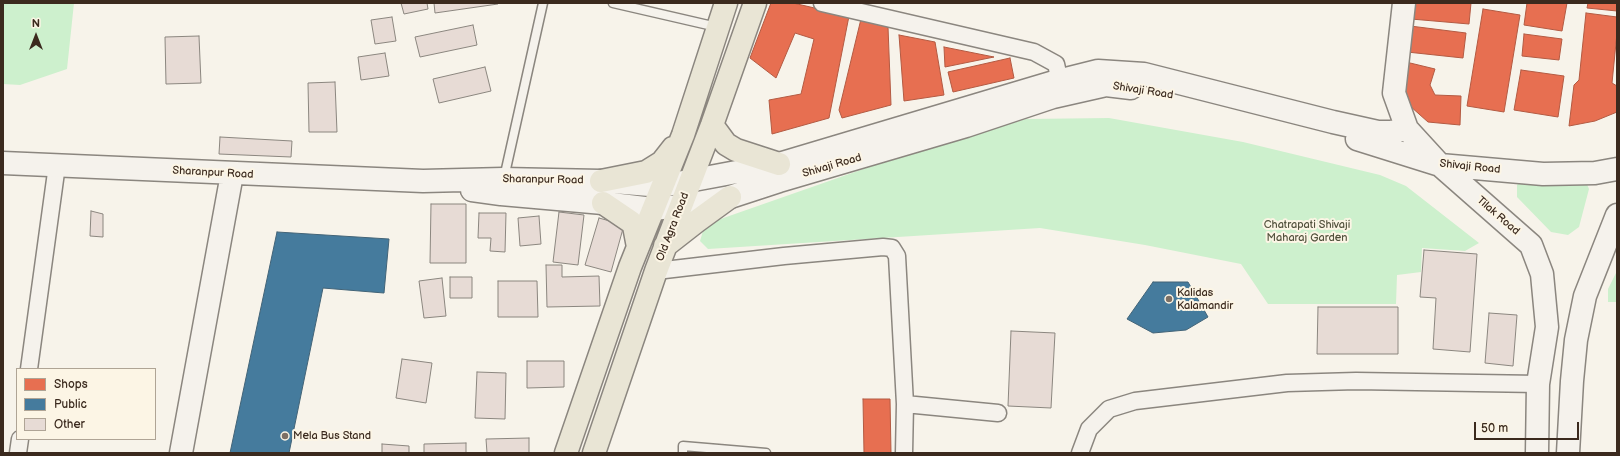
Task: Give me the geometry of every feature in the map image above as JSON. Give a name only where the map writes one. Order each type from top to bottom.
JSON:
[{"type":"highway","points":[[566,453],[638,247],[683,135],[726,3]]},
{"type":"highway","name":"Old Agra Road","points":[[594,453],[665,246],[712,125],[756,3]]},
{"type":"highway","points":[[712,125],[726,144],[740,152],[780,164]]},
{"type":"highway","points":[[601,181],[646,172],[656,167],[662,162],[683,135]]},
{"type":"highway","points":[[665,246],[730,197]]},
{"type":"highway","points":[[603,203],[631,222],[634,226],[638,247]]},
{"type":"main road","name":"Tilak Road","points":[[1404,3],[1394,93],[1407,129],[1440,165],[1531,245],[1542,274],[1547,327],[1538,384],[1537,453]]},
{"type":"main road","name":"Shivaji Road","points":[[653,209],[681,206],[730,197],[779,181],[966,126],[1062,88],[1098,71],[1144,74],[1378,132],[1390,132],[1407,129]]},
{"type":"main road","name":"Shivaji Road","points":[[662,186],[780,164],[1062,88],[1106,85],[1146,89],[1236,109],[1365,141],[1440,165],[1543,174],[1596,173],[1617,169]]},
{"type":"main road","name":"Sharanpur Road","points":[[3,164],[57,165],[423,182],[503,179],[601,181],[662,186]]},
{"type":"main road","points":[[181,453],[232,174]]},
{"type":"main road","name":"Sharanpur Road","points":[[423,182],[501,194],[653,209]]},
{"type":"main road","points":[[1568,453],[1576,340],[1585,296],[1617,216]]},
{"type":"street","points":[[822,3],[1034,52],[1056,64],[1062,88]]},
{"type":"street","points":[[29,368],[57,165]]},
{"type":"street","points":[[656,271],[792,255],[883,247],[892,248],[897,256],[905,404],[904,453]]},
{"type":"street","points":[[1080,453],[1090,429],[1110,409],[1135,401],[1287,383],[1356,381],[1538,384]]},
{"type":"street","points":[[905,404],[998,412]]},
{"type":"street","points":[[18,453],[20,440]]},
{"type":"lane","points":[[503,179],[542,3]]},
{"type":"lane","points":[[613,3],[718,27]]},
{"type":"lane","points":[[683,453],[683,446],[766,453]]},
{"type":"green space","points":[[3,3],[74,3],[67,69],[20,85],[3,84]]},
{"type":"green space","name":"Chatrapati Shivaji Maharaj Garden","points":[[1109,118],[1243,142],[1380,175],[1406,186],[1479,243],[1465,251],[1422,248],[1421,272],[1397,275],[1396,304],[1268,304],[1241,264],[1145,245],[1040,228],[708,249],[700,241],[703,231],[712,222],[892,159],[1026,119]]},
{"type":"green space","points":[[1522,179],[1586,182],[1589,189],[1579,227],[1568,235],[1551,232],[1517,197],[1517,185]]},
{"type":"green space","points":[[1617,271],[1617,302],[1608,302],[1608,289]]},
{"type":"building: Shops","points":[[771,3],[793,3],[849,16],[829,118],[772,134],[769,100],[801,94],[814,39],[795,33],[776,78],[750,58]]},
{"type":"building: Shops","points":[[1412,3],[1471,3],[1469,24],[1411,19]]},
{"type":"building: Shops","points":[[1527,3],[1567,3],[1562,31],[1524,25]]},
{"type":"building: Shops","points":[[1588,3],[1617,3],[1617,11],[1587,8]]},
{"type":"building: Shops","points":[[1483,9],[1520,15],[1504,112],[1467,106]]},
{"type":"building: Shops","points":[[1586,13],[1617,17],[1617,33],[1612,83],[1617,86],[1617,112],[1595,121],[1569,126],[1574,85],[1579,80]]},
{"type":"building: Shops","points":[[861,19],[888,27],[891,105],[842,118],[839,110]]},
{"type":"building: Shops","points":[[1410,26],[1466,33],[1463,58],[1407,52]]},
{"type":"building: Shops","points":[[1524,34],[1562,39],[1559,60],[1522,56]]},
{"type":"building: Shops","points":[[899,35],[935,42],[944,95],[904,101]]},
{"type":"building: Shops","points":[[944,47],[994,57],[945,67]]},
{"type":"building: Shops","points":[[1010,58],[1014,78],[953,92],[948,72]]},
{"type":"building: Shops","points":[[1406,62],[1435,69],[1430,85],[1435,95],[1461,96],[1460,125],[1428,122],[1401,98]]},
{"type":"building: Shops","points":[[1521,70],[1564,76],[1558,117],[1514,110]]},
{"type":"building: Shops","points":[[863,399],[890,399],[891,453],[864,453]]},
{"type":"building: Public","points":[[277,232],[389,239],[384,293],[323,288],[289,453],[230,453]]},
{"type":"building: Public","name":"Kalidas Kalamandir","points":[[1153,282],[1188,282],[1208,317],[1186,330],[1153,333],[1127,319]]},
{"type":"building: Other","points":[[401,3],[427,3],[428,9],[404,14]]},
{"type":"building: Other","points":[[434,3],[497,3],[498,4],[435,13]]},
{"type":"building: Other","points":[[392,17],[396,41],[375,44],[371,20]]},
{"type":"building: Other","points":[[473,25],[477,45],[420,57],[415,37]]},
{"type":"building: Other","points":[[199,36],[201,83],[166,84],[165,37]]},
{"type":"building: Other","points":[[385,53],[389,76],[361,80],[358,57]]},
{"type":"building: Other","points":[[485,67],[491,91],[439,103],[433,79]]},
{"type":"building: Other","points":[[335,82],[337,132],[309,132],[308,83]]},
{"type":"building: Other","points":[[220,137],[292,141],[291,157],[219,154]]},
{"type":"building: Other","points":[[431,204],[466,204],[466,263],[430,263]]},
{"type":"building: Other","points":[[91,211],[103,214],[103,237],[90,236]]},
{"type":"building: Other","points":[[559,212],[584,215],[578,265],[553,262]]},
{"type":"building: Other","points":[[479,213],[506,213],[505,252],[490,251],[491,238],[478,238]]},
{"type":"building: Other","points":[[539,216],[541,244],[520,246],[518,218]]},
{"type":"building: Other","points":[[599,218],[624,225],[611,272],[585,265]]},
{"type":"building: Other","points":[[1424,250],[1477,254],[1470,352],[1433,349],[1436,298],[1420,297]]},
{"type":"building: Other","points":[[546,265],[562,265],[562,277],[599,276],[600,306],[547,307]]},
{"type":"building: Other","points":[[450,277],[472,277],[472,298],[450,298]]},
{"type":"building: Other","points":[[442,278],[446,316],[424,318],[419,281]]},
{"type":"building: Other","points":[[498,281],[537,281],[538,317],[498,317]]},
{"type":"building: Other","points":[[1318,307],[1398,307],[1398,354],[1317,354]]},
{"type":"building: Other","points":[[1489,313],[1517,315],[1513,366],[1485,363]]},
{"type":"building: Other","points":[[1011,331],[1055,333],[1051,408],[1008,406]]},
{"type":"building: Other","points":[[402,359],[432,363],[426,403],[396,398]]},
{"type":"building: Other","points":[[527,361],[564,361],[564,387],[527,388]]},
{"type":"building: Other","points":[[477,372],[506,373],[505,419],[475,418]]},
{"type":"building: Other","points":[[529,438],[529,453],[487,453],[486,439]]},
{"type":"building: Other","points":[[466,443],[466,453],[424,453],[424,444]]},
{"type":"building: Other","points":[[382,444],[409,446],[409,453],[382,453]]},
{"type":"place","name":"Kalidas Kalamandir","points":[[1169,299]]},
{"type":"place","name":"Mela Bus Stand","points":[[285,436]]}]
